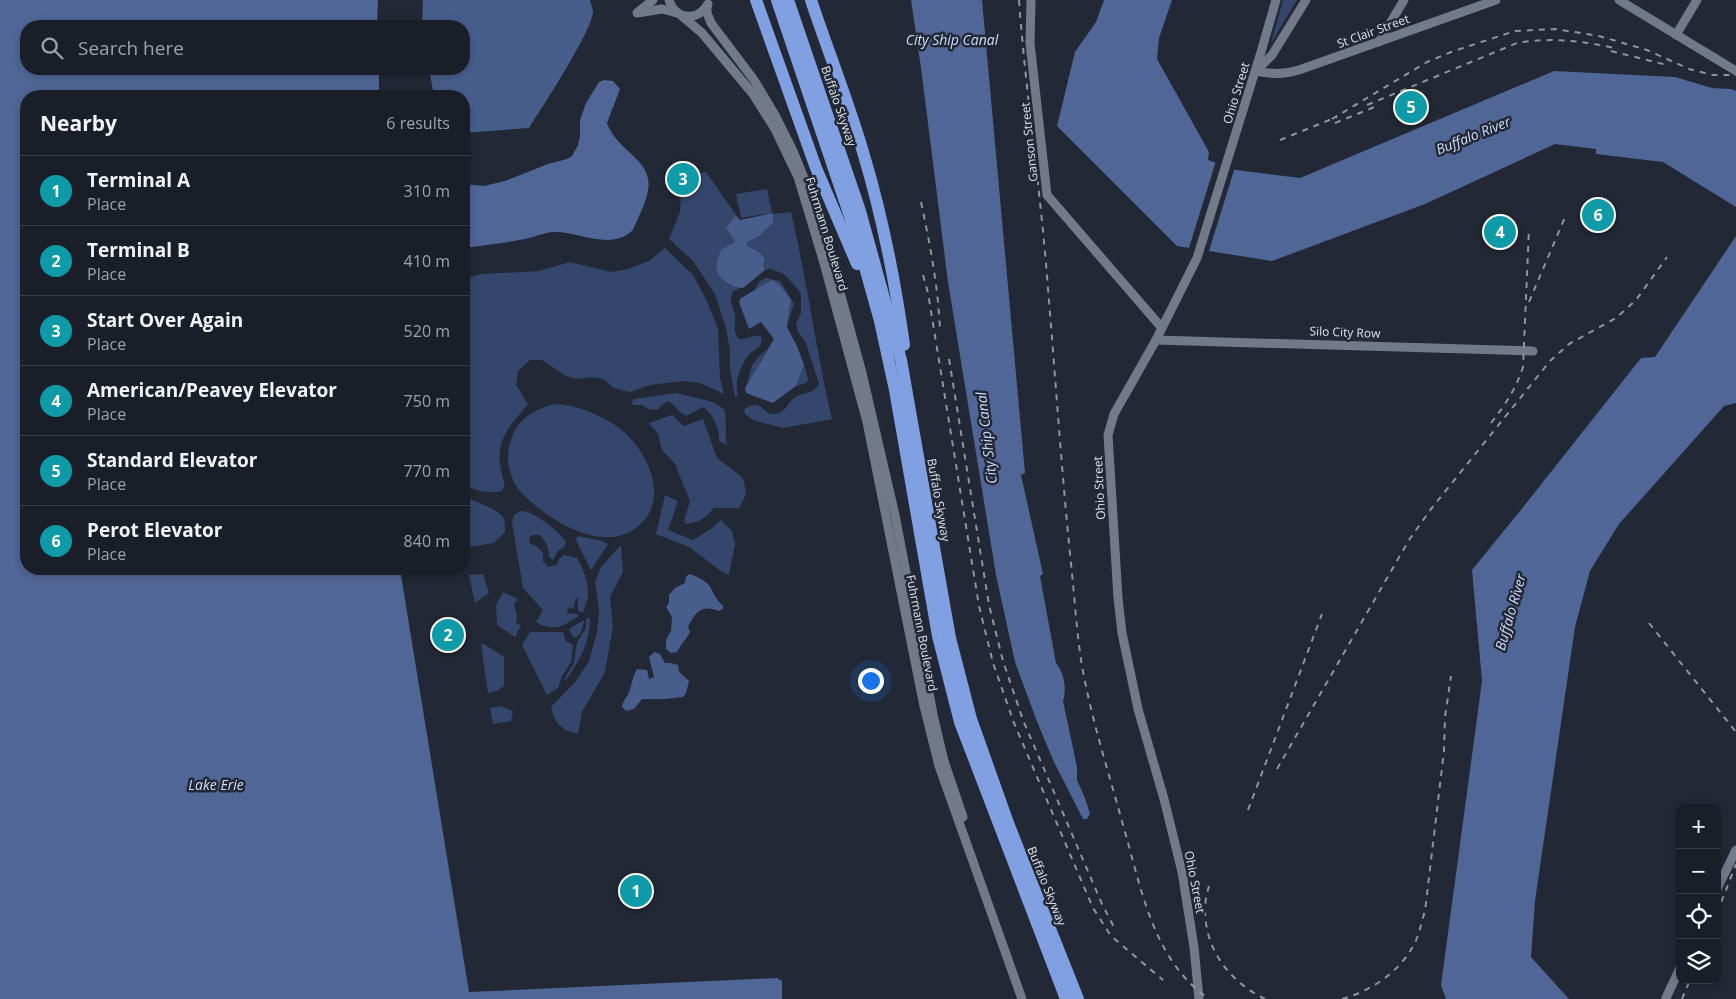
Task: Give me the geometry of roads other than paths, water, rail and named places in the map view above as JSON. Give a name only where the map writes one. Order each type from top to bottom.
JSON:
[{"type":"highway","points":[[756,0],[816,168],[880,321]]},
{"type":"highway","name":"Buffalo Skyway","points":[[777,0],[854,228],[880,321],[909,437],[950,638],[971,719],[1035,894],[1078,999]]},
{"type":"highway","name":"Buffalo Skyway","points":[[788,0],[860,211],[901,360],[909,437],[938,636],[960,722],[1066,999]]},
{"type":"highway","points":[[811,0],[862,150],[878,206],[889,255],[904,345],[901,360]]},
{"type":"street","points":[[653,0],[637,13],[662,9],[681,15]]},
{"type":"street","name":"Fuhrmann Boulevard","points":[[669,0],[673,8],[702,32],[754,94],[797,168]]},
{"type":"street","name":"Ganson Street","points":[[1031,0],[1030,43],[1047,195],[1162,328]]},
{"type":"street","name":"Ohio Street","points":[[1199,999],[1194,947],[1182,872],[1164,799],[1138,708],[1122,634],[1108,435],[1114,414],[1156,340],[1197,258],[1256,71],[1276,0]]},
{"type":"street","points":[[1256,71],[1272,55],[1306,0]]},
{"type":"street","points":[[1379,42],[1404,0]]},
{"type":"street","name":"St Clair Street","points":[[1256,71],[1270,74],[1286,74],[1496,0]]},
{"type":"street","points":[[1618,0],[1736,71]]},
{"type":"street","points":[[1676,35],[1697,0]]},
{"type":"street","name":"Fuhrmann Boulevard","points":[[681,15],[695,16],[703,11],[709,2]]},
{"type":"street","name":"Fuhrmann Boulevard","points":[[709,2],[707,13],[711,23],[754,80],[775,115],[797,168],[870,421],[924,706],[938,766],[1028,999]]},
{"type":"street","name":"Silo City Row","points":[[1156,340],[1533,351]]},
{"type":"street","name":"Fuhrmann Boulevard","points":[[969,844],[1022,999]]},
{"type":"street","points":[[1721,881],[1736,850]]},
{"type":"street","points":[[1666,998],[1676,977]]},
{"type":"water","name":"Lake Erie","points":[[0,0],[378,0],[377,20],[20,20],[20,75],[379,75],[379,90],[20,90],[20,575],[401,575],[469,992],[777,978],[782,981],[782,999],[0,999]]},
{"type":"water","name":"City Ship Canal","points":[[911,0],[982,0],[1025,473],[1021,475],[1043,574],[1040,576],[1056,663],[1064,681],[1063,701],[1077,767],[1077,780],[1090,814],[1087,819],[1083,819],[1054,762],[1036,719],[1015,662],[996,575],[948,282]]},
{"type":"water","name":"Buffalo River","points":[[1104,0],[1172,0],[1159,38],[1157,59],[1209,152],[1208,160],[1236,170],[1300,178],[1554,71],[1675,77],[1712,88],[1736,91],[1736,207],[1663,162],[1596,154],[1596,149],[1555,144],[1425,204],[1272,261],[1177,246],[1057,126],[1075,52],[1096,22]]},
{"type":"water","points":[[604,80],[613,81],[620,89],[607,123],[617,140],[642,165],[648,181],[646,200],[633,230],[624,236],[606,240],[551,232],[529,238],[470,247],[470,185],[484,186],[505,181],[572,156],[578,145],[580,120],[586,103],[599,82]]},
{"type":"water","name":"Buffalo River","points":[[1736,236],[1736,403],[1724,406],[1619,524],[1590,571],[1575,627],[1535,901],[1531,957],[1569,999],[1446,999],[1441,985],[1482,681],[1472,570],[1641,358],[1655,357]]},
{"type":"railway","points":[[1019,0],[1045,253],[1065,502],[1082,666],[1102,749],[1138,878],[1153,924],[1175,965],[1190,983],[1209,999]]},
{"type":"railway","points":[[1332,119],[1427,62],[1515,31],[1555,29],[1599,36],[1647,50],[1689,69],[1713,75],[1736,75]]},
{"type":"railway","points":[[1367,105],[1517,43],[1542,40],[1568,41],[1618,49]]},
{"type":"railway","points":[[1611,51],[1667,65]]},
{"type":"railway","points":[[1335,123],[1377,106]]},
{"type":"railway","points":[[1280,140],[1337,117]]},
{"type":"railway","points":[[921,202],[933,265],[940,329]]},
{"type":"railway","points":[[1529,302],[1566,215]]},
{"type":"railway","points":[[1491,423],[1510,396],[1523,367],[1529,228]]},
{"type":"railway","points":[[1277,769],[1409,540],[1431,509],[1550,361],[1569,344],[1616,318],[1636,300],[1667,257]]},
{"type":"railway","points":[[923,275],[928,293],[979,606],[993,663],[1014,723],[1093,908],[1111,936],[1163,980]]},
{"type":"railway","points":[[949,359],[989,605],[1003,661],[1023,720],[1102,904],[1116,931]]},
{"type":"railway","points":[[1248,810],[1322,614]]},
{"type":"railway","points":[[1649,623],[1736,732]]},
{"type":"railway","points":[[1342,999],[1363,991],[1391,973],[1406,957],[1418,935],[1425,911],[1451,676]]},
{"type":"railway","points":[[1721,903],[1736,864]]},
{"type":"railway","points":[[1209,886],[1205,906],[1206,924],[1214,951],[1240,983],[1265,999]]},
{"type":"railway","points":[[1682,999],[1688,984]]},
{"type":"place","name":"Standard Elevator","points":[[1411,107]]},
{"type":"place","name":"Start Over Again","points":[[683,179]]},
{"type":"place","name":"Perot Elevator","points":[[1598,215]]},
{"type":"place","name":"American/Peavey Elevator","points":[[1500,232]]},
{"type":"place","name":"Terminal B","points":[[448,635]]},
{"type":"place","name":"Terminal A","points":[[636,891]]}]
